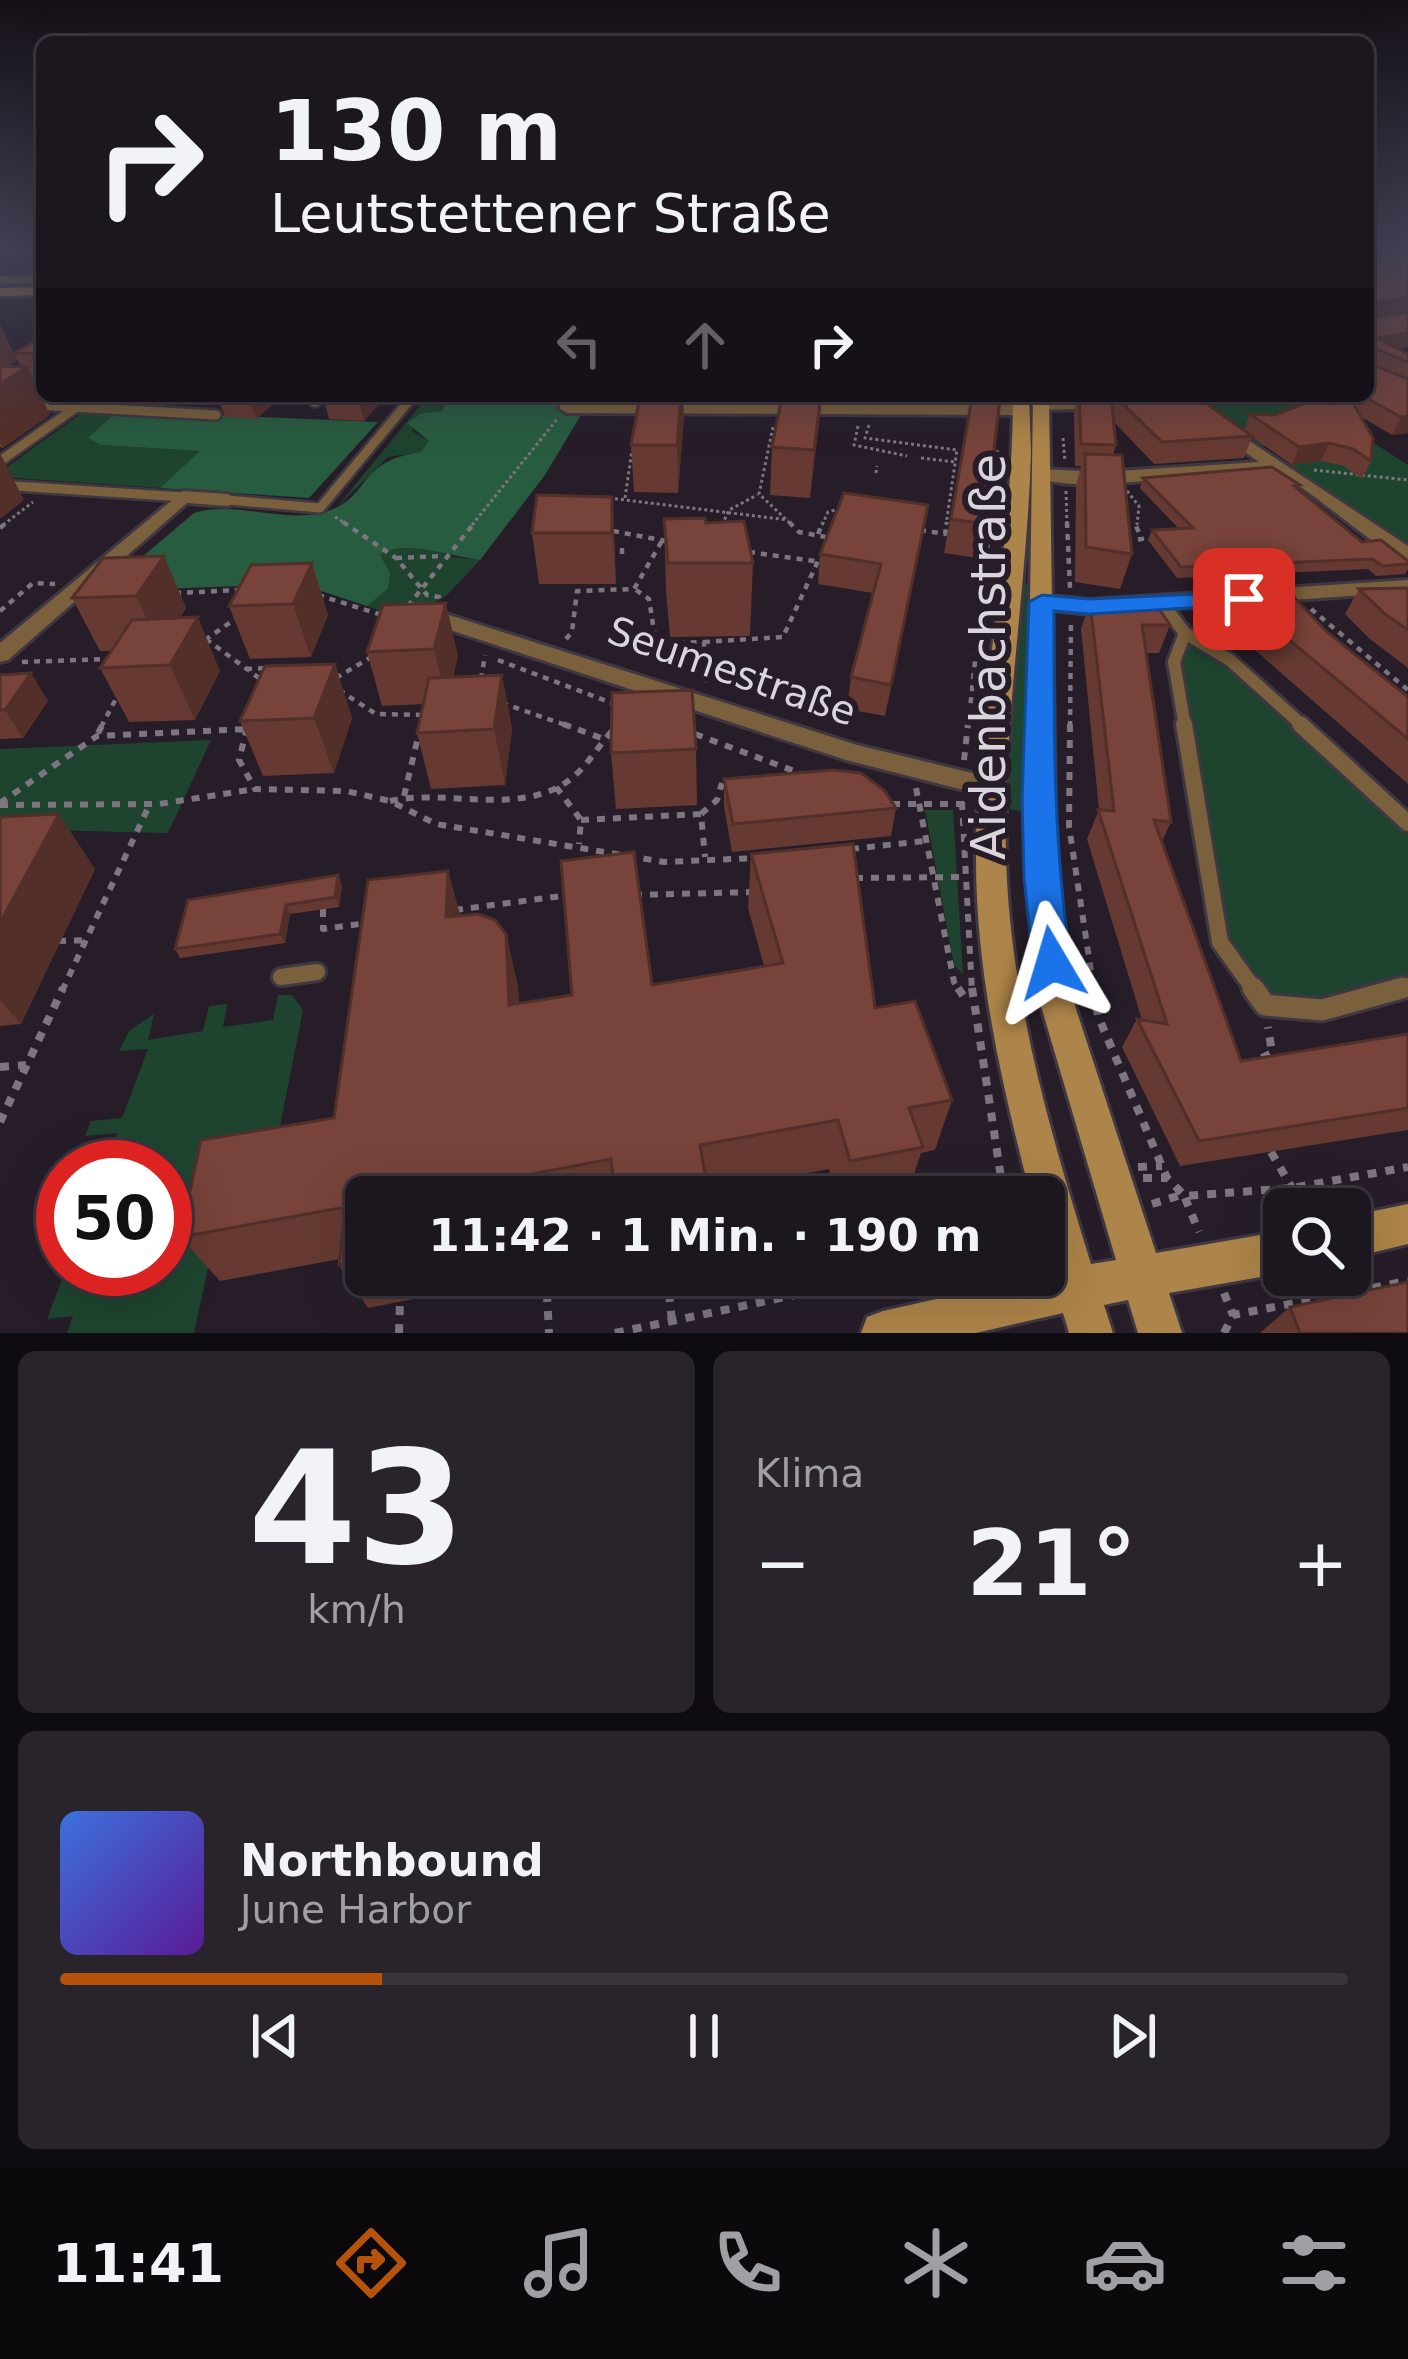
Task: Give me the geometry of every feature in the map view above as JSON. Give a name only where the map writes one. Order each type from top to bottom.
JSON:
[{"type":"main road","name":"Aidenbachstraße","points":[[1038,403],[1053,475],[1057,604],[1054,823],[1041,878],[1058,1006],[1160,1333]]},
{"type":"main road","name":"Aidenbachstraße","points":[[1038,403],[1015,570],[994,799],[993,880],[1007,1006],[1090,1333]]},
{"type":"main road","points":[[1371,1232],[1408,1224]]},
{"type":"main road","points":[[883,1333],[1078,1288],[1263,1256]]},
{"type":"street","points":[[1141,403],[1155,402]]},
{"type":"street","points":[[1187,402],[1408,555]]},
{"type":"street","points":[[567,407],[765,404],[865,416],[1038,403],[1119,404]]},
{"type":"street","points":[[1053,475],[1116,477],[1273,466]]},
{"type":"street","points":[[9,659],[78,585],[183,497],[228,500]]},
{"type":"street","points":[[1057,604],[1296,604],[1408,586]]},
{"type":"street","name":"Seumestraße","points":[[446,621],[555,652],[994,799]]},
{"type":"lane","points":[[0,461],[83,402]]},
{"type":"lane","points":[[228,500],[320,508],[408,402]]},
{"type":"lane","points":[[0,403],[216,415]]},
{"type":"lane","points":[[0,484],[183,497]]},
{"type":"lane","points":[[1162,603],[1185,633],[1230,660],[1408,824]]},
{"type":"lane","points":[[1185,633],[1174,662],[1220,942],[1265,1005],[1322,1010],[1408,986]]},
{"type":"lane","points":[[281,977],[316,972]]},
{"type":"path","points":[[1038,403],[1053,475],[1057,604],[1054,823],[1098,1016],[1167,1178],[1185,1196],[1263,1190]]},
{"type":"path","points":[[720,529],[729,510],[759,494],[774,426],[765,404]]},
{"type":"path","points":[[310,593],[398,620],[443,556],[497,498],[567,407]]},
{"type":"path","points":[[625,499],[638,408]]},
{"type":"path","points":[[865,416],[865,438],[957,450],[944,534],[904,527]]},
{"type":"path","points":[[865,416],[854,446],[905,455],[906,443]]},
{"type":"path","points":[[921,458],[955,461]]},
{"type":"path","points":[[1273,466],[1408,480]]},
{"type":"path","points":[[1116,477],[1139,506],[1136,526],[1142,534],[1142,539],[1116,540]]},
{"type":"path","points":[[759,494],[799,532],[849,541]]},
{"type":"path","points":[[606,498],[788,520]]},
{"type":"path","points":[[0,528],[35,501]]},
{"type":"path","points":[[320,508],[396,558],[427,595],[439,597],[446,621]]},
{"type":"path","points":[[818,534],[828,512],[850,510]]},
{"type":"path","points":[[594,528],[679,543]]},
{"type":"path","points":[[646,535],[663,541]]},
{"type":"path","points":[[634,589],[663,541]]},
{"type":"path","points":[[736,550],[835,564]]},
{"type":"path","points":[[396,558],[443,556]]},
{"type":"path","points":[[555,652],[572,632],[577,591],[634,589],[650,598],[656,644],[783,637],[818,561]]},
{"type":"path","points":[[0,611],[33,583],[78,585]]},
{"type":"path","points":[[162,593],[248,590]]},
{"type":"path","points":[[1296,604],[1408,689]]},
{"type":"path","points":[[190,646],[240,614]]},
{"type":"path","points":[[206,639],[276,692]]},
{"type":"path","points":[[698,701],[710,682],[704,642]]},
{"type":"path","points":[[379,653],[327,682],[376,714],[440,712]]},
{"type":"path","points":[[479,695],[484,655],[626,708]]},
{"type":"path","points":[[9,659],[117,659]]},
{"type":"path","points":[[336,665],[359,664]]},
{"type":"path","points":[[246,669],[269,668]]},
{"type":"path","points":[[0,804],[97,736],[128,678]]},
{"type":"path","points":[[500,703],[604,739]]},
{"type":"path","points":[[404,796],[423,716]]},
{"type":"path","points":[[97,736],[246,729],[261,720]]},
{"type":"path","points":[[390,801],[404,796],[483,800],[556,788],[572,778],[621,723]]},
{"type":"path","points":[[246,729],[237,757],[240,776],[255,789]]},
{"type":"path","points":[[682,729],[814,779]]},
{"type":"path","points":[[780,777],[794,771]]},
{"type":"path","points":[[912,771],[954,982],[971,1007]]},
{"type":"path","points":[[581,820],[700,814],[717,800],[722,783]]},
{"type":"path","points":[[556,788],[581,820],[579,846]]},
{"type":"path","points":[[0,804],[148,808],[255,789],[346,791],[390,801],[436,824],[664,862],[764,858]]},
{"type":"path","points":[[885,805],[994,799]]},
{"type":"path","points":[[16,817],[32,806]]},
{"type":"path","points":[[0,1122],[148,808]]},
{"type":"path","points":[[700,814],[705,860]]},
{"type":"path","points":[[833,850],[924,841]]},
{"type":"path","points":[[836,881],[930,875],[993,880]]},
{"type":"path","points":[[629,895],[766,891]]},
{"type":"path","points":[[441,912],[574,895]]},
{"type":"path","points":[[323,909],[323,929],[370,922]]},
{"type":"path","points":[[44,942],[88,940]]},
{"type":"path","points":[[1251,1063],[1272,1053],[1265,1005]]},
{"type":"path","points":[[1105,1065],[1118,1063]]},
{"type":"path","points":[[0,1067],[26,1065]]},
{"type":"path","points":[[1271,1153],[1292,1188],[1408,1167]]},
{"type":"path","points":[[1138,1167],[1164,1166]]},
{"type":"path","points":[[1371,1288],[1408,1281]]},
{"type":"path","points":[[547,1296],[549,1333]]},
{"type":"path","points":[[669,1296],[672,1321]]},
{"type":"path","points":[[615,1333],[792,1296]]},
{"type":"path","points":[[1224,1333],[1233,1315],[1325,1296]]},
{"type":"path","points":[[1336,1296],[1346,1313]]},
{"type":"path","points":[[778,1299],[782,1313]]},
{"type":"path","points":[[399,1333],[400,1302]]},
{"type":"green space","points":[[423,402],[447,402],[444,411],[422,413],[412,431],[429,441],[421,452],[388,457],[336,508]]},
{"type":"green space","points":[[446,402],[751,402],[736,406],[587,405],[545,475],[480,560],[414,548],[390,550],[380,555],[390,573],[388,589],[367,606],[315,589],[273,585],[102,591],[194,513],[227,509],[312,515],[342,505],[385,463],[421,452],[429,441],[407,423],[422,413],[443,411]]},
{"type":"green space","points":[[770,402],[998,402],[997,405]]},
{"type":"green space","points":[[1310,402],[1408,465],[1408,546],[1287,466],[1316,459],[1364,471],[1267,446],[1262,446],[1201,403]]},
{"type":"green space","points":[[86,410],[118,411],[101,445],[201,451],[160,488],[0,477],[0,472]]},
{"type":"green space","points":[[118,411],[378,422],[309,498],[160,488],[200,451],[101,445],[88,438]]},
{"type":"green space","points":[[390,547],[432,548],[452,557],[480,560],[446,596],[404,619],[367,606],[388,589],[379,554]]},
{"type":"green space","points":[[1024,583],[1029,584],[1022,812],[1004,807]]},
{"type":"green space","points":[[1191,643],[1224,663],[1408,831],[1408,975],[1316,1000],[1268,994],[1229,945],[1179,663]]},
{"type":"green space","points":[[211,740],[168,833],[0,829],[0,749]]},
{"type":"green space","points":[[925,810],[953,810],[963,974],[954,965]]},
{"type":"green space","points":[[278,995],[292,995],[303,1010],[270,1177],[226,1185],[194,1333],[67,1333],[73,1316],[47,1319],[56,1296],[192,1296],[192,1140],[115,1140],[117,1133],[85,1136],[91,1121],[122,1118],[148,1049],[119,1051],[129,1031],[154,1014],[148,1040],[203,1031],[209,1006],[227,1004],[223,1027],[273,1020]]},
{"type":"building","points":[[1408,313],[1408,333],[1376,338],[1408,354],[1408,362],[1374,348],[1374,318]]},
{"type":"building","points":[[36,340],[36,354],[14,353]]},
{"type":"building","points":[[1374,365],[1408,379],[1408,416],[1374,402]]},
{"type":"building","points":[[0,366],[27,367],[0,384]]},
{"type":"building","points":[[639,402],[681,402],[677,445],[631,445]]},
{"type":"building","points":[[781,402],[820,402],[814,450],[772,447]]},
{"type":"building","points":[[971,402],[1000,402],[985,524],[951,519]]},
{"type":"building","points":[[1079,402],[1112,402],[1116,445],[1081,444]]},
{"type":"building","points":[[1121,402],[1204,402],[1252,436],[1162,442]]},
{"type":"building","points":[[1308,402],[1352,402],[1373,438],[1371,461],[1353,449],[1329,443],[1299,447],[1250,414],[1275,415]]},
{"type":"building","points":[[1085,454],[1122,455],[1132,554],[1086,547]]},
{"type":"building","points":[[1272,467],[1300,485],[1294,486],[1362,542],[1381,540],[1408,564],[1382,566],[1373,559],[1181,567],[1152,530],[1193,528],[1143,478]]},
{"type":"building","points":[[844,493],[928,505],[891,685],[851,677],[881,564],[820,554]]},
{"type":"building","points":[[537,495],[612,497],[612,533],[532,533]]},
{"type":"building","points":[[705,518],[706,523],[744,521],[753,563],[668,563],[664,519]]},
{"type":"building","points":[[164,556],[136,596],[72,598],[103,558]]},
{"type":"building","points":[[312,563],[293,604],[229,606],[251,565]]},
{"type":"building","points":[[1408,588],[1408,630],[1359,589]]},
{"type":"building","points":[[1290,593],[1327,632],[1408,697],[1408,739],[1268,622],[1247,622],[1226,596]]},
{"type":"building","points":[[1153,600],[1170,625],[1142,625],[1171,822],[1154,820],[1241,1061],[1408,1034],[1408,1108],[1199,1141],[1137,1019],[1167,1024],[1098,810],[1114,811],[1090,602]]},
{"type":"building","points":[[446,603],[434,649],[367,652],[383,605]]},
{"type":"building","points":[[198,617],[170,665],[100,668],[132,620]]},
{"type":"building","points":[[335,664],[314,718],[240,721],[265,666]]},
{"type":"building","points":[[31,673],[5,710],[0,710],[0,675]]},
{"type":"building","points":[[502,675],[494,729],[417,733],[429,678]]},
{"type":"building","points":[[692,690],[696,749],[611,753],[612,693]]},
{"type":"building","points":[[833,770],[861,773],[884,790],[896,808],[733,824],[724,779]]},
{"type":"building","points":[[59,814],[0,923],[0,817]]},
{"type":"building","points":[[853,844],[875,1008],[915,1001],[952,1100],[909,1108],[923,1147],[850,1161],[838,1120],[700,1145],[705,1176],[613,1176],[611,1159],[521,1176],[345,1176],[345,1207],[192,1235],[192,1182],[201,1140],[334,1118],[368,880],[448,871],[446,917],[478,914],[495,920],[506,934],[509,1005],[572,995],[561,861],[634,852],[652,985],[783,963],[751,854]]},
{"type":"building","points":[[338,875],[335,897],[286,905],[280,934],[175,949],[188,900]]},
{"type":"building","points":[[345,1207],[345,1264],[339,1265]]},
{"type":"building","points":[[1408,1282],[1408,1333],[1300,1333],[1290,1307],[1342,1296],[1371,1296],[1371,1290]]},
{"type":"route","points":[[1052,963],[1041,878],[1038,799],[1042,602],[1089,607],[1244,599]]}]
